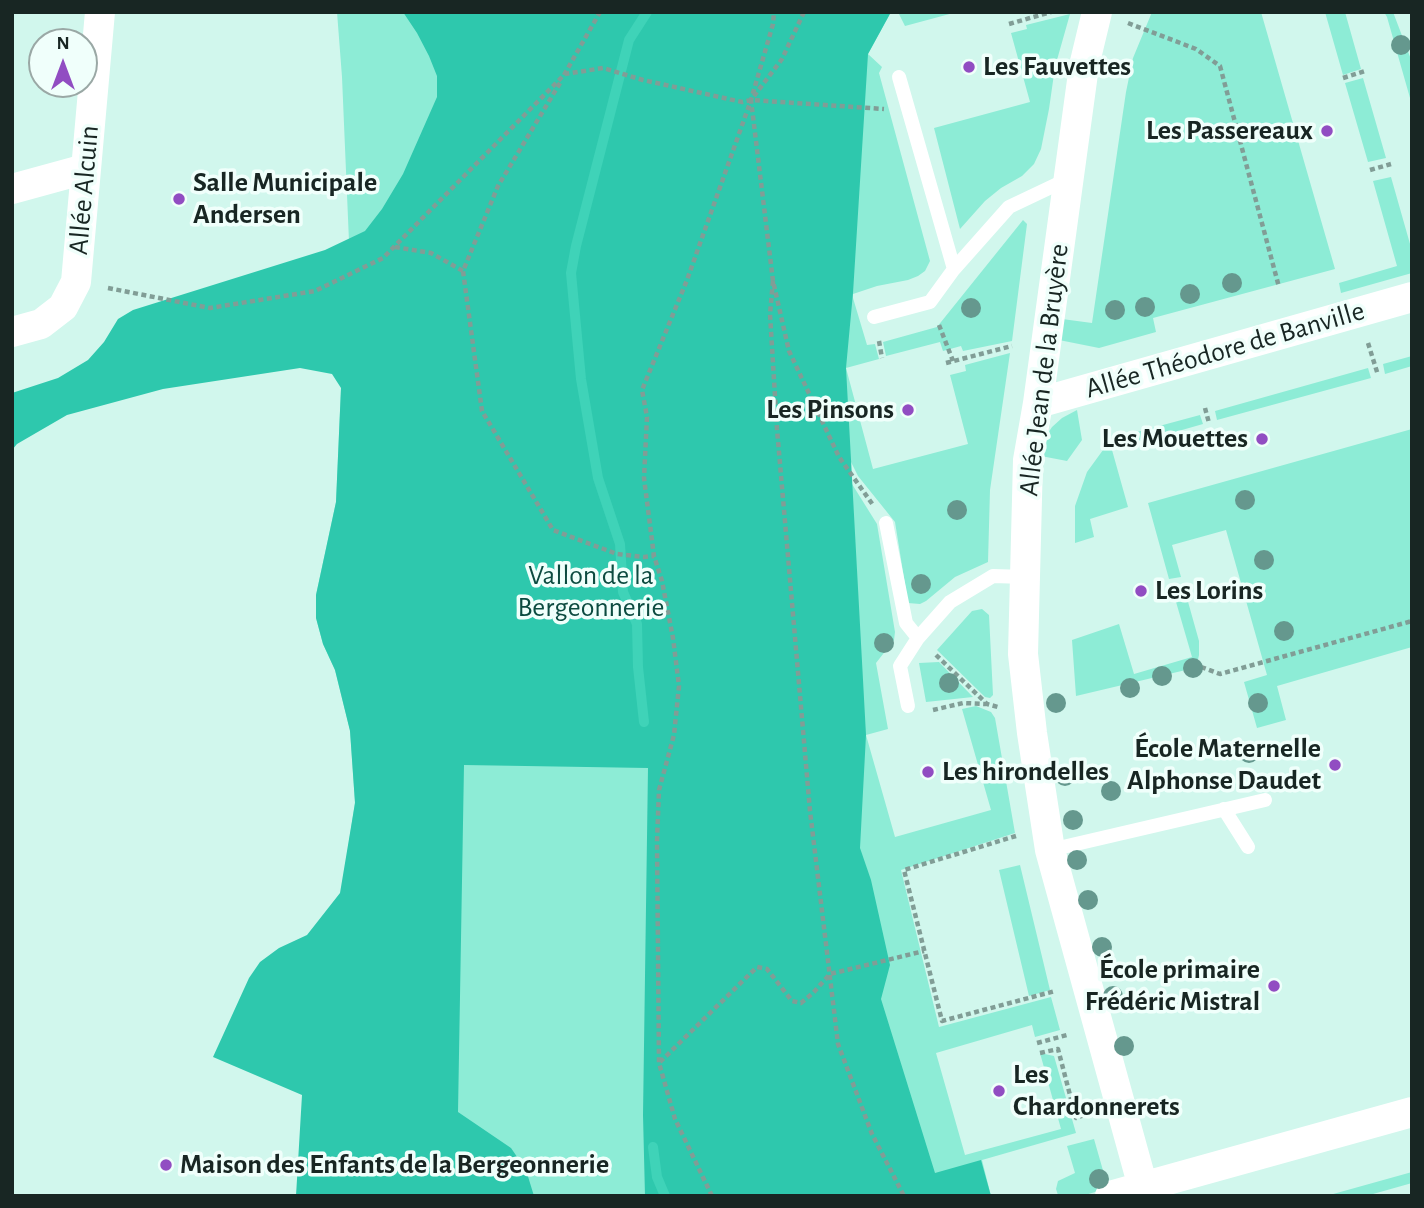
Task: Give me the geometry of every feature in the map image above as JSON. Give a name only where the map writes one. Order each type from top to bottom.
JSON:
[{"type":"street","name":"Allée Alcuin","points":[[12,332],[41,324],[63,307],[76,282],[100,12]]},
{"type":"street","name":"Allée Jean de la Bruyère","points":[[1107,16],[1084,66],[1028,460],[1023,654],[1049,850],[1143,1186]]},
{"type":"street","points":[[12,188],[85,169]]},
{"type":"street","name":"Allée Théodore de Banville","points":[[1038,403],[1412,296]]},
{"type":"street","points":[[1110,1196],[1412,1112]]},
{"type":"lane","points":[[899,77],[954,268]]},
{"type":"lane","points":[[874,317],[930,302],[954,268],[1009,206],[1068,179]]},
{"type":"lane","points":[[886,523],[906,622],[918,638]]},
{"type":"lane","points":[[908,706],[900,666],[918,638],[950,602],[993,576],[1025,577]]},
{"type":"lane","points":[[1049,850],[1265,800]]},
{"type":"lane","points":[[1224,809],[1248,847]]},
{"type":"path","points":[[600,12],[498,186],[463,271],[482,411],[553,530],[617,554],[654,556]]},
{"type":"path","points":[[712,1196],[675,1119],[659,1063],[659,789],[674,735],[679,686],[673,638],[662,581],[654,556],[644,478],[647,417],[642,390],[687,280],[751,100],[774,12]]},
{"type":"path","points":[[804,12],[782,59],[751,100],[772,281],[789,351],[811,398],[839,457],[886,523]]},
{"type":"path","points":[[1009,24],[1052,12]]},
{"type":"path","points":[[1107,16],[1196,49],[1220,66],[1279,287]]},
{"type":"path","points":[[76,282],[211,308],[315,291],[383,258],[565,74],[603,68],[643,80],[742,102],[751,100],[909,111]]},
{"type":"path","points":[[1343,78],[1365,71]]},
{"type":"path","points":[[1370,170],[1391,164]]},
{"type":"path","points":[[395,247],[430,253],[463,271]]},
{"type":"path","points":[[772,281],[770,314],[777,429],[810,811],[838,1044],[872,1134],[904,1196]]},
{"type":"path","points":[[930,302],[950,362],[1017,345]]},
{"type":"path","points":[[1373,361],[1378,375]]},
{"type":"path","points":[[1205,408],[1209,422]]},
{"type":"path","points":[[1201,667],[1220,674],[1412,621]]},
{"type":"path","points":[[918,638],[987,704]]},
{"type":"path","points":[[939,709],[962,703],[999,707]]},
{"type":"path","points":[[1020,834],[904,870],[942,1021],[1056,991]]},
{"type":"path","points":[[659,1063],[757,967],[767,970],[792,1001],[801,1003],[830,974],[924,951]]},
{"type":"path","points":[[1038,1043],[1069,1035]]},
{"type":"path","points":[[1040,1053],[1058,1049],[1076,1118],[1090,1113]]},
{"type":"green space","name":"Vallon de la Bergeonnerie","points":[[337,12],[891,12],[868,54],[882,67],[879,73],[930,261],[925,271],[918,276],[853,294],[867,345],[875,344],[879,359],[846,368],[873,469],[968,444],[950,375],[966,371],[965,365],[1010,353],[990,490],[988,562],[955,577],[926,601],[920,604],[908,603],[895,522],[858,476],[850,460],[852,484],[877,524],[895,632],[894,640],[876,663],[888,729],[866,735],[895,837],[991,810],[962,709],[976,706],[991,712],[995,718],[1015,833],[901,870],[939,1027],[1051,997],[1060,1030],[1035,1037],[1032,1025],[936,1053],[965,1155],[1061,1129],[1040,1053],[1054,1056],[1076,1133],[982,1160],[991,1196],[296,1196],[355,802],[350,730],[335,670],[323,644],[316,618],[316,595],[336,502],[341,388],[352,312]]},
{"type":"green space","name":"Vallon de la Bergeonnerie","points":[[403,12],[891,12],[868,54],[846,368],[866,735],[860,848],[871,880],[890,965],[881,999],[935,1173],[981,1160],[991,1196],[645,1196],[643,1115],[648,768],[464,765],[458,1112],[511,1148],[526,1170],[534,1196],[296,1196],[302,1095],[213,1057],[249,978],[260,962],[279,948],[307,935],[340,893],[355,803],[350,731],[335,670],[323,644],[316,618],[316,595],[336,502],[341,388],[332,374],[300,368],[163,389],[67,415],[17,444],[12,450],[12,393],[58,378],[88,360],[104,342],[118,319],[133,310],[325,250],[365,231],[403,174],[437,97],[437,76],[429,56]]},
{"type":"green space","points":[[898,12],[957,12],[905,26]]},
{"type":"green space","points":[[1152,12],[1261,12],[1335,269],[1153,318],[1156,332],[1099,348],[1059,340],[1062,319],[1092,323],[1126,92],[1133,58]]},
{"type":"green space","points":[[1325,12],[1345,12],[1361,69],[1343,75]]},
{"type":"green space","points":[[1384,12],[1393,12],[1412,62],[1412,105],[1387,17]]},
{"type":"green space","points":[[1070,14],[1055,67],[1041,149],[1034,164],[1022,176],[985,201],[960,229],[934,128],[1030,102],[1011,33],[1027,29],[1026,25]]},
{"type":"green space","points":[[1363,78],[1386,158],[1368,162],[1345,83]]},
{"type":"green space","points":[[1391,177],[1412,251],[1412,273],[1341,293],[1339,283],[1397,266],[1373,181]]},
{"type":"green space","points":[[1023,220],[1027,224],[1012,341],[963,351],[961,346],[943,351],[940,342],[886,356],[883,342],[937,327]]},
{"type":"green space","points":[[1412,356],[1412,366],[1385,374],[1383,364]]},
{"type":"green space","points":[[1368,368],[1371,378],[1217,420],[1215,411]]},
{"type":"green space","points":[[1077,410],[1082,440],[1067,461],[1041,456],[1046,436],[1052,427]]},
{"type":"green space","points":[[1200,415],[1203,424],[1112,450],[1128,507],[1090,519],[1094,537],[1075,543],[1075,506],[1087,472],[1111,439]]},
{"type":"green space","points":[[1412,429],[1412,647],[1277,686],[1286,720],[1257,728],[1244,682],[1267,675],[1226,530],[1172,545],[1181,577],[1169,579],[1148,503]]},
{"type":"green space","points":[[1185,591],[1199,641],[1197,664],[1190,669],[1076,696],[1072,640],[1119,624],[1134,674],[1192,657],[1174,595]]},
{"type":"green space","points":[[982,609],[989,615],[993,695],[990,698],[985,697],[937,650],[972,611]]},
{"type":"green space","points":[[939,662],[973,697],[926,702],[919,663]]},
{"type":"green space","points":[[1020,865],[1050,990],[1029,996],[999,870]]},
{"type":"green space","points":[[1094,1139],[1108,1188],[1082,1196],[1058,1195],[1058,1181],[1075,1173],[1067,1146]]},
{"type":"green space","points":[[1412,1172],[1412,1183],[1366,1196],[1326,1196]]},
{"type":"waterway","points":[[644,722],[637,624],[623,592],[620,544],[598,478],[581,379],[571,273],[629,40],[647,12]]},
{"type":"waterway","points":[[653,1147],[657,1177],[665,1196]]},
{"type":"place","name":"Les Fauvettes","points":[[969,67]]},
{"type":"place","name":"Les Passereaux","points":[[1327,131]]},
{"type":"place","name":"Salle Municipale Andersen","points":[[179,199]]},
{"type":"place","name":"Les Pinsons","points":[[908,410]]},
{"type":"place","name":"Les Mouettes","points":[[1262,439]]},
{"type":"place","name":"Les Lorins","points":[[1141,591]]},
{"type":"place","name":"École Maternelle Alphonse Daudet","points":[[1335,765]]},
{"type":"place","name":"Les hirondelles","points":[[928,772]]},
{"type":"place","name":"École primaire Frédéric Mistral","points":[[1274,986]]},
{"type":"place","name":"Les Chardonnerets","points":[[999,1091]]},
{"type":"place","name":"Maison des Enfants de la Bergeonnerie","points":[[166,1165]]}]
